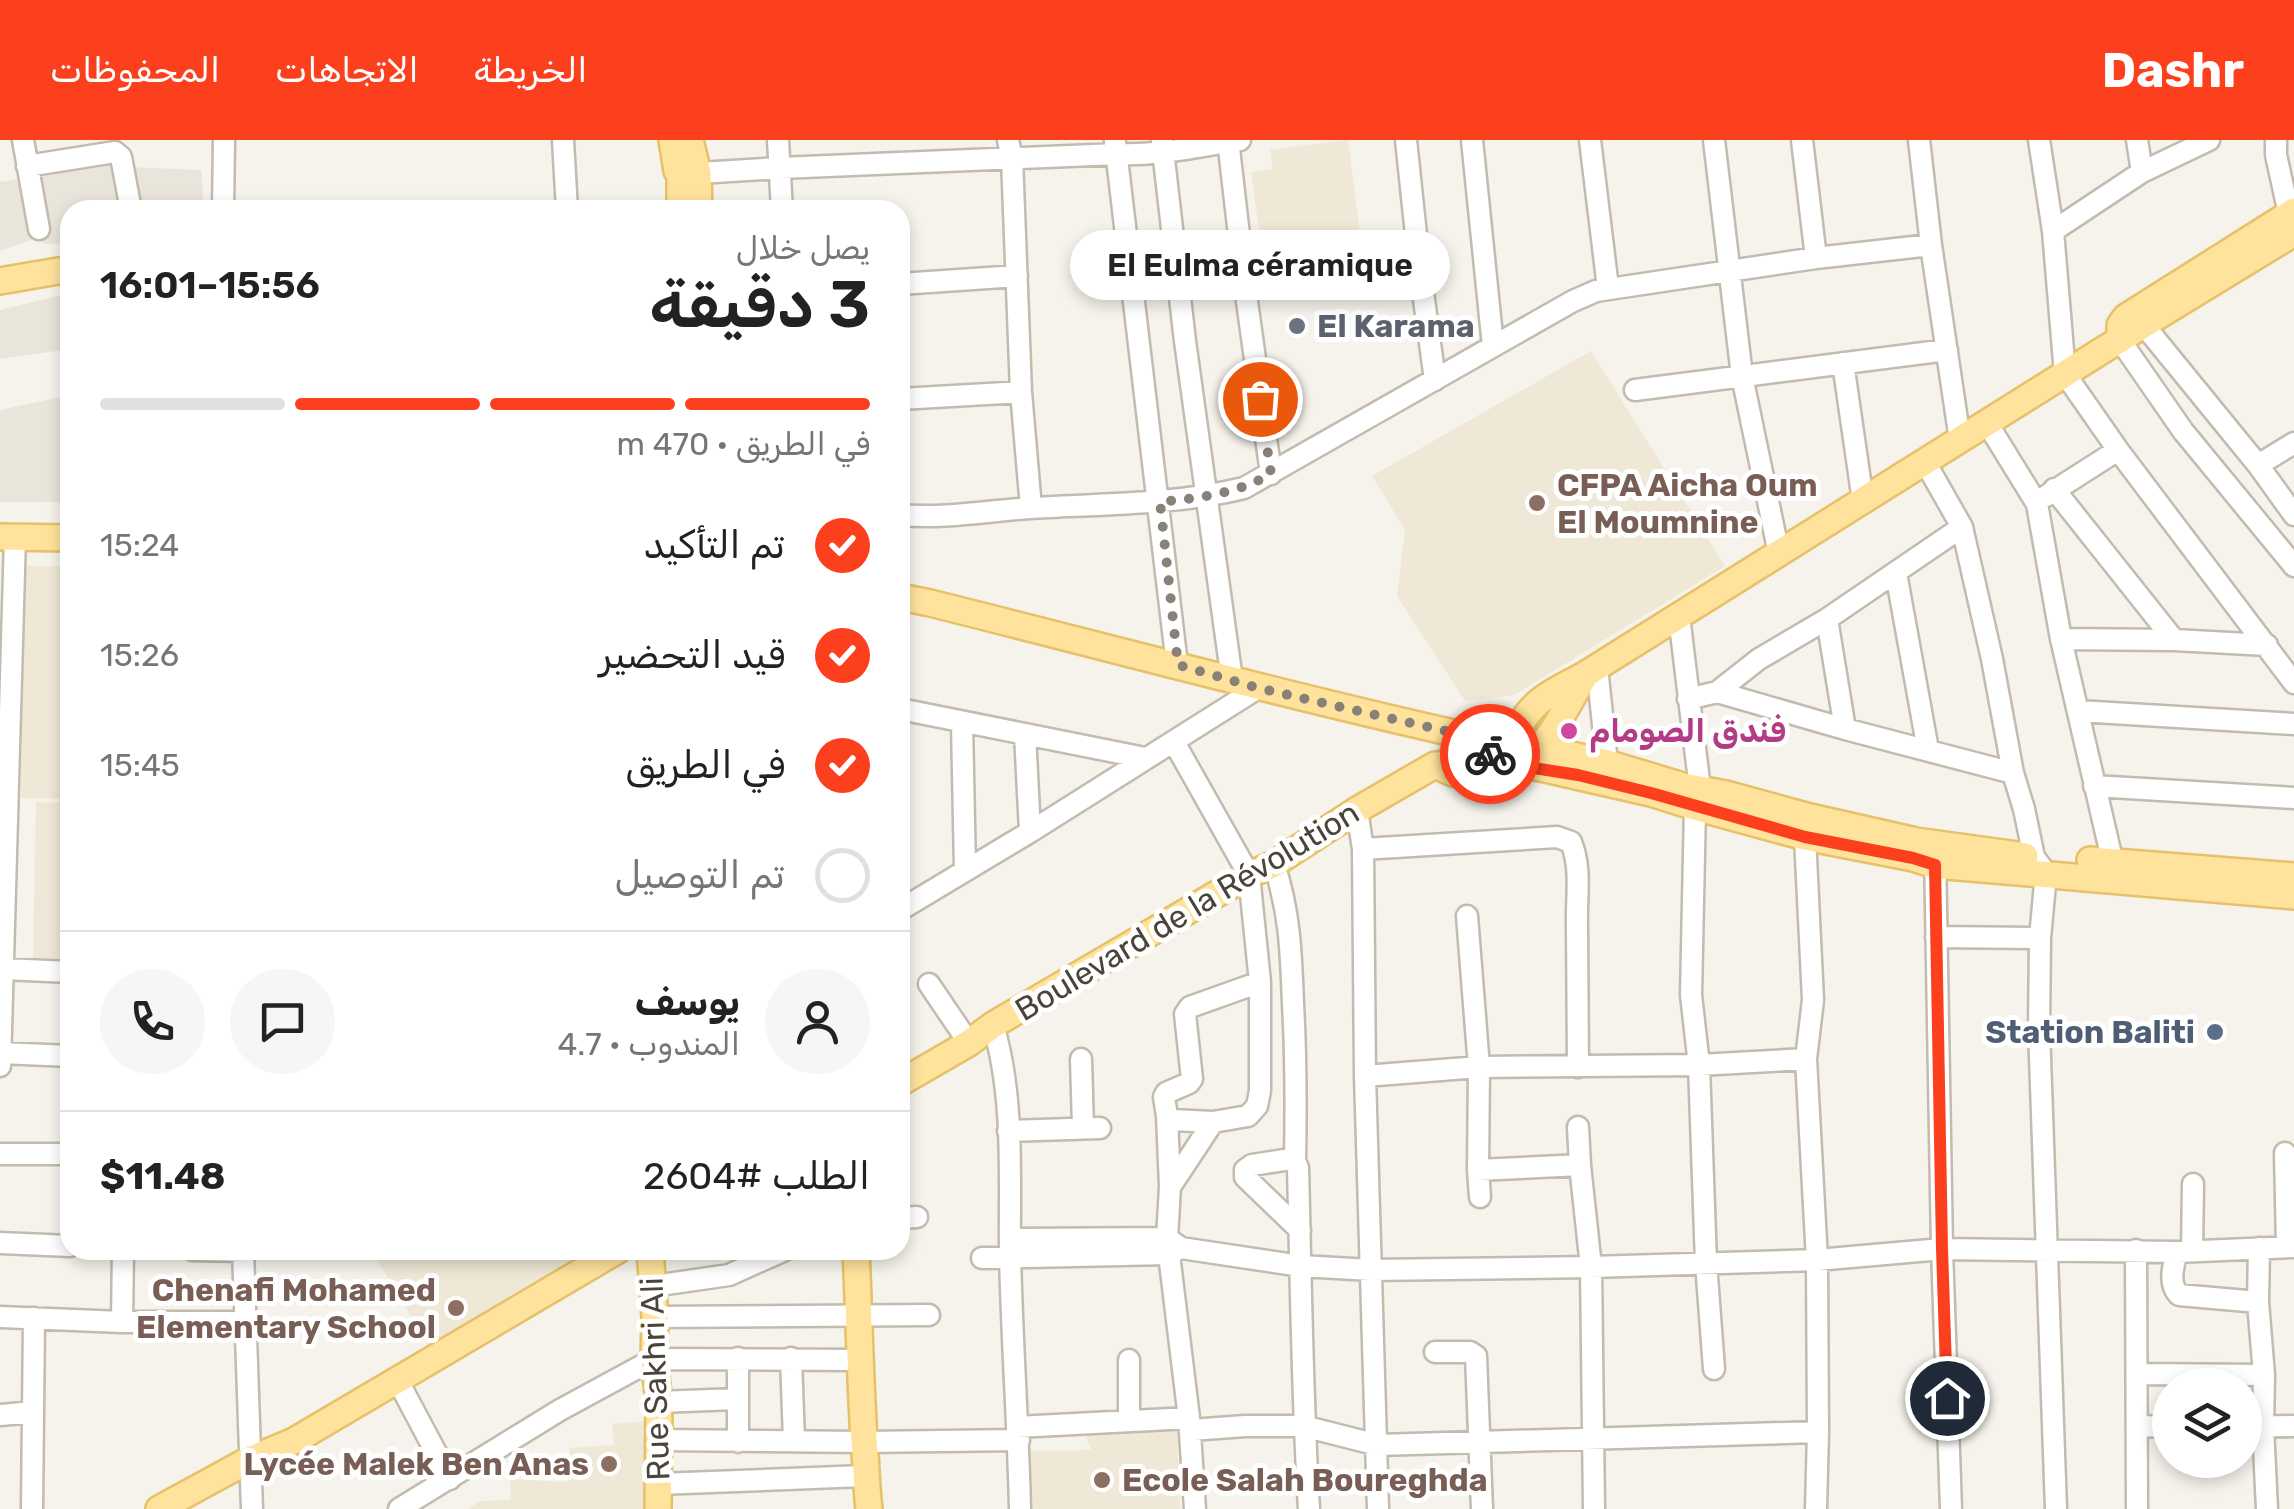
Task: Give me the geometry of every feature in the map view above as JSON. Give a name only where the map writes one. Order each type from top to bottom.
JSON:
[{"type":"main road","points":[[672,140],[677,170],[689,174]]},
{"type":"main road","points":[[682,200],[689,174],[690,140]]},
{"type":"main road","points":[[689,174],[696,200]]},
{"type":"main road","points":[[1513,756],[1515,732],[1536,703],[2120,340],[2120,325],[2139,319],[2291,230]]},
{"type":"main road","points":[[0,281],[60,271]]},
{"type":"main road","points":[[7,537],[60,538]]},
{"type":"main road","points":[[910,600],[1450,732],[1513,756],[1605,772],[1651,793],[1697,798],[1913,858],[1935,854],[2115,870],[2294,876]]},
{"type":"main road","points":[[1513,756],[1591,671]]},
{"type":"main road","points":[[1513,756],[1534,729],[1515,732]]},
{"type":"main road","name":"Boulevard de la Révolution","points":[[910,1077],[1249,875],[1274,864],[1357,810],[1435,765],[1444,765],[1459,752],[1513,756]]},
{"type":"main road","points":[[2115,870],[2294,896]]},
{"type":"main road","points":[[159,1509],[249,1460],[294,1442],[594,1260]]},
{"type":"main road","name":"Rue Sakhri Ali","points":[[651,1260],[654,1358],[660,1402],[659,1496]]},
{"type":"main road","points":[[856,1260],[864,1476],[869,1509]]},
{"type":"street","points":[[22,140],[39,229]]},
{"type":"street","points":[[222,200],[224,140]]},
{"type":"street","points":[[563,140],[566,200]]},
{"type":"street","points":[[778,140],[782,200]]},
{"type":"street","points":[[689,174],[1010,149],[1163,146],[1232,140],[1244,287],[1271,474]]},
{"type":"street","points":[[1406,140],[1435,380]]},
{"type":"street","points":[[1472,140],[1494,346]]},
{"type":"street","points":[[1590,140],[1608,288]]},
{"type":"street","points":[[1714,140],[1742,376],[1779,554]]},
{"type":"street","points":[[1802,140],[1816,258]]},
{"type":"street","points":[[1919,140],[1930,245],[1960,440]]},
{"type":"street","points":[[2040,140],[2053,231],[2065,374],[2294,683]]},
{"type":"street","points":[[2137,140],[2142,172]]},
{"type":"street","points":[[2053,231],[2142,172],[2210,140]]},
{"type":"street","points":[[2276,140],[2291,230]]},
{"type":"street","points":[[28,166],[114,146],[129,200]]},
{"type":"street","points":[[1163,146],[1185,341],[1232,680]]},
{"type":"street","points":[[1116,147],[1178,665]]},
{"type":"street","points":[[1010,149],[1021,392],[1031,508]]},
{"type":"street","points":[[910,515],[1160,502],[1244,488],[1573,301],[1608,288],[1930,245]]},
{"type":"street","points":[[910,283],[1017,276]]},
{"type":"street","points":[[2139,319],[2294,515]]},
{"type":"street","points":[[2120,340],[2183,431],[2294,564]]},
{"type":"street","points":[[1635,390],[1946,350]]},
{"type":"street","points":[[1843,363],[1863,500]]},
{"type":"street","points":[[910,398],[1021,392]]},
{"type":"street","points":[[1987,423],[2037,504],[2061,639],[2115,870]]},
{"type":"street","points":[[2258,465],[2294,443]]},
{"type":"street","points":[[2037,504],[2054,489],[2118,450]]},
{"type":"street","points":[[1925,462],[1962,527],[2013,773],[2040,865],[2039,1028],[2056,1509]]},
{"type":"street","points":[[2054,489],[2174,640]]},
{"type":"street","points":[[1688,699],[1717,692],[1759,659],[1827,619],[1962,527]]},
{"type":"street","points":[[0,1066],[7,537]]},
{"type":"street","points":[[1896,573],[1928,750]]},
{"type":"street","points":[[1679,616],[1697,798],[1691,995],[1714,1369]]},
{"type":"street","points":[[1827,619],[1845,730]]},
{"type":"street","points":[[2061,639],[2267,645]]},
{"type":"street","points":[[1591,671],[1605,772]]},
{"type":"street","points":[[910,904],[1258,688]]},
{"type":"street","points":[[1717,692],[2013,773]]},
{"type":"street","points":[[910,711],[1145,758]]},
{"type":"street","points":[[2078,711],[2294,724]]},
{"type":"street","points":[[962,723],[965,870]]},
{"type":"street","points":[[1025,734],[1030,832]]},
{"type":"street","points":[[1168,1116],[1172,1120],[1213,1122],[1248,1116],[1256,1106],[1260,1090],[1260,982],[1249,875],[1174,742]]},
{"type":"street","points":[[2094,786],[2294,798]]},
{"type":"street","points":[[1357,810],[1363,849],[1365,1076],[1378,1509]]},
{"type":"street","points":[[1808,827],[1813,1000],[1806,1059],[1817,1260],[1816,1509]]},
{"type":"street","points":[[1363,849],[1557,838],[1570,842],[1578,871],[1578,1067]]},
{"type":"street","points":[[1935,854],[1951,1509]]},
{"type":"street","points":[[1274,864],[1285,898],[1290,936],[1309,1509]]},
{"type":"street","points":[[1467,916],[1479,1067],[1480,1197]]},
{"type":"street","points":[[1936,937],[2040,938]]},
{"type":"street","points":[[4,968],[60,971]]},
{"type":"street","points":[[1195,1509],[1172,1246],[1168,1116],[1164,1098],[1166,1093],[1192,1079],[1185,1014],[1190,1007],[1260,982]]},
{"type":"street","points":[[929,984],[969,1043]]},
{"type":"street","points":[[993,1026],[1004,1060],[1008,1131],[1020,1509]]},
{"type":"street","points":[[0,1053],[60,1056]]},
{"type":"street","points":[[1008,1131],[1092,1128],[1082,1059]]},
{"type":"street","points":[[1365,1076],[1479,1067],[1698,1065],[1806,1059]]},
{"type":"street","points":[[1170,1187],[1213,1122]]},
{"type":"street","points":[[1578,1127],[1591,1267],[1594,1509]]},
{"type":"street","points":[[982,1258],[1010,1248],[1172,1246],[1302,1266],[1371,1270],[1817,1260],[1942,1249],[2184,1252],[2290,1247],[2285,1153]]},
{"type":"street","points":[[0,1154],[60,1154]]},
{"type":"street","points":[[1295,1161],[1252,1165],[1245,1170],[1245,1178],[1300,1230]]},
{"type":"street","points":[[1478,1170],[1580,1165]]},
{"type":"street","points":[[2192,1184],[2184,1252],[2172,1277],[2174,1290],[2178,1295],[2258,1302]]},
{"type":"street","points":[[0,1243],[60,1246]]},
{"type":"street","points":[[2259,1248],[2262,1385]]},
{"type":"street","points":[[2136,1250],[2137,1509]]},
{"type":"street","points":[[122,1322],[123,1260]]},
{"type":"street","points":[[243,1260],[252,1509]]},
{"type":"street","points":[[653,1286],[729,1274],[762,1260]]},
{"type":"street","points":[[655,1317],[929,1315]]},
{"type":"street","points":[[0,1317],[246,1322]]},
{"type":"street","points":[[32,1509],[34,1318]]},
{"type":"street","points":[[1436,1352],[1470,1352],[1476,1356],[1482,1509]]},
{"type":"street","points":[[399,1509],[560,1410],[654,1358],[859,1360]]},
{"type":"street","points":[[738,1358],[738,1442]]},
{"type":"street","points":[[791,1358],[794,1441]]},
{"type":"street","points":[[1129,1360],[1130,1420]]},
{"type":"street","points":[[2137,1374],[2264,1375]]},
{"type":"street","points":[[398,1381],[450,1479]]},
{"type":"street","points":[[660,1402],[737,1399]]},
{"type":"street","points":[[0,1414],[32,1412]]},
{"type":"street","points":[[660,1440],[865,1442],[1018,1433],[1130,1420],[1304,1426],[1378,1444],[1818,1432]]},
{"type":"street","points":[[2138,1426],[2152,1426]]},
{"type":"street","points":[[2262,1427],[2294,1426]]},
{"type":"street","points":[[659,1496],[864,1476]]},
{"type":"street","points":[[2261,1478],[2266,1509]]},
{"type":"shaded area","points":[[1348,140],[1364,264],[1279,276],[1273,235],[1260,237],[1251,172],[1273,169],[1270,150]]},
{"type":"shaded area","points":[[106,166],[201,170],[203,200],[60,200],[60,243],[43,244],[39,237],[0,251],[0,182]]},
{"type":"shaded area","points":[[60,295],[60,350],[0,359],[0,310]]},
{"type":"shaded area","name":"CFPA Aicha Oum El Moumnine","points":[[1591,351],[1725,566],[1514,695],[1465,701],[1397,596],[1405,530],[1372,476]]},
{"type":"shaded area","points":[[60,397],[60,502],[0,502],[0,410]]},
{"type":"shaded area","points":[[24,566],[60,566],[60,799],[21,798]]},
{"type":"shaded area","points":[[36,802],[60,803],[60,959],[33,959]]},
{"type":"shaded area","name":"Chenafi Mohamed Elementary School","points":[[377,1260],[579,1260],[582,1265],[431,1351]]},
{"type":"shaded area","name":"Lycée Malek Ben Anas","points":[[648,1421],[650,1509],[468,1509],[480,1501],[511,1500],[510,1479],[568,1482],[570,1448],[614,1445],[612,1424]]},
{"type":"shaded area","name":"Ecole Salah Boureghda","points":[[1083,1426],[1177,1426],[1180,1509],[1025,1509],[1023,1451],[1091,1450]]},
{"type":"way so far","points":[[1260,399],[1271,474],[1244,488],[1160,502],[1178,665],[1258,688],[1450,732],[1477,742],[1490,754]]},
{"type":"place","name":"El Karama","points":[[1297,326]]},
{"type":"place","name":"El Eulma céramique","points":[[1260,399]]},
{"type":"place","name":"CFPA Aicha Oum El Moumnine","points":[[1537,503]]},
{"type":"place","name":"فندق الصومام","points":[[1569,731]]},
{"type":"place","name":"Station Baliti","points":[[2215,1032]]},
{"type":"place","name":"Chenafi Mohamed Elementary School","points":[[456,1308]]},
{"type":"place","name":"Lycée Malek Ben Anas","points":[[609,1464]]},
{"type":"place","name":"Ecole Salah Boureghda","points":[[1102,1480]]},
{"type":"route","points":[[1490,754],[1499,764],[1512,761],[1521,766],[1578,775],[1805,837],[1935,865],[1947,1398]]}]
